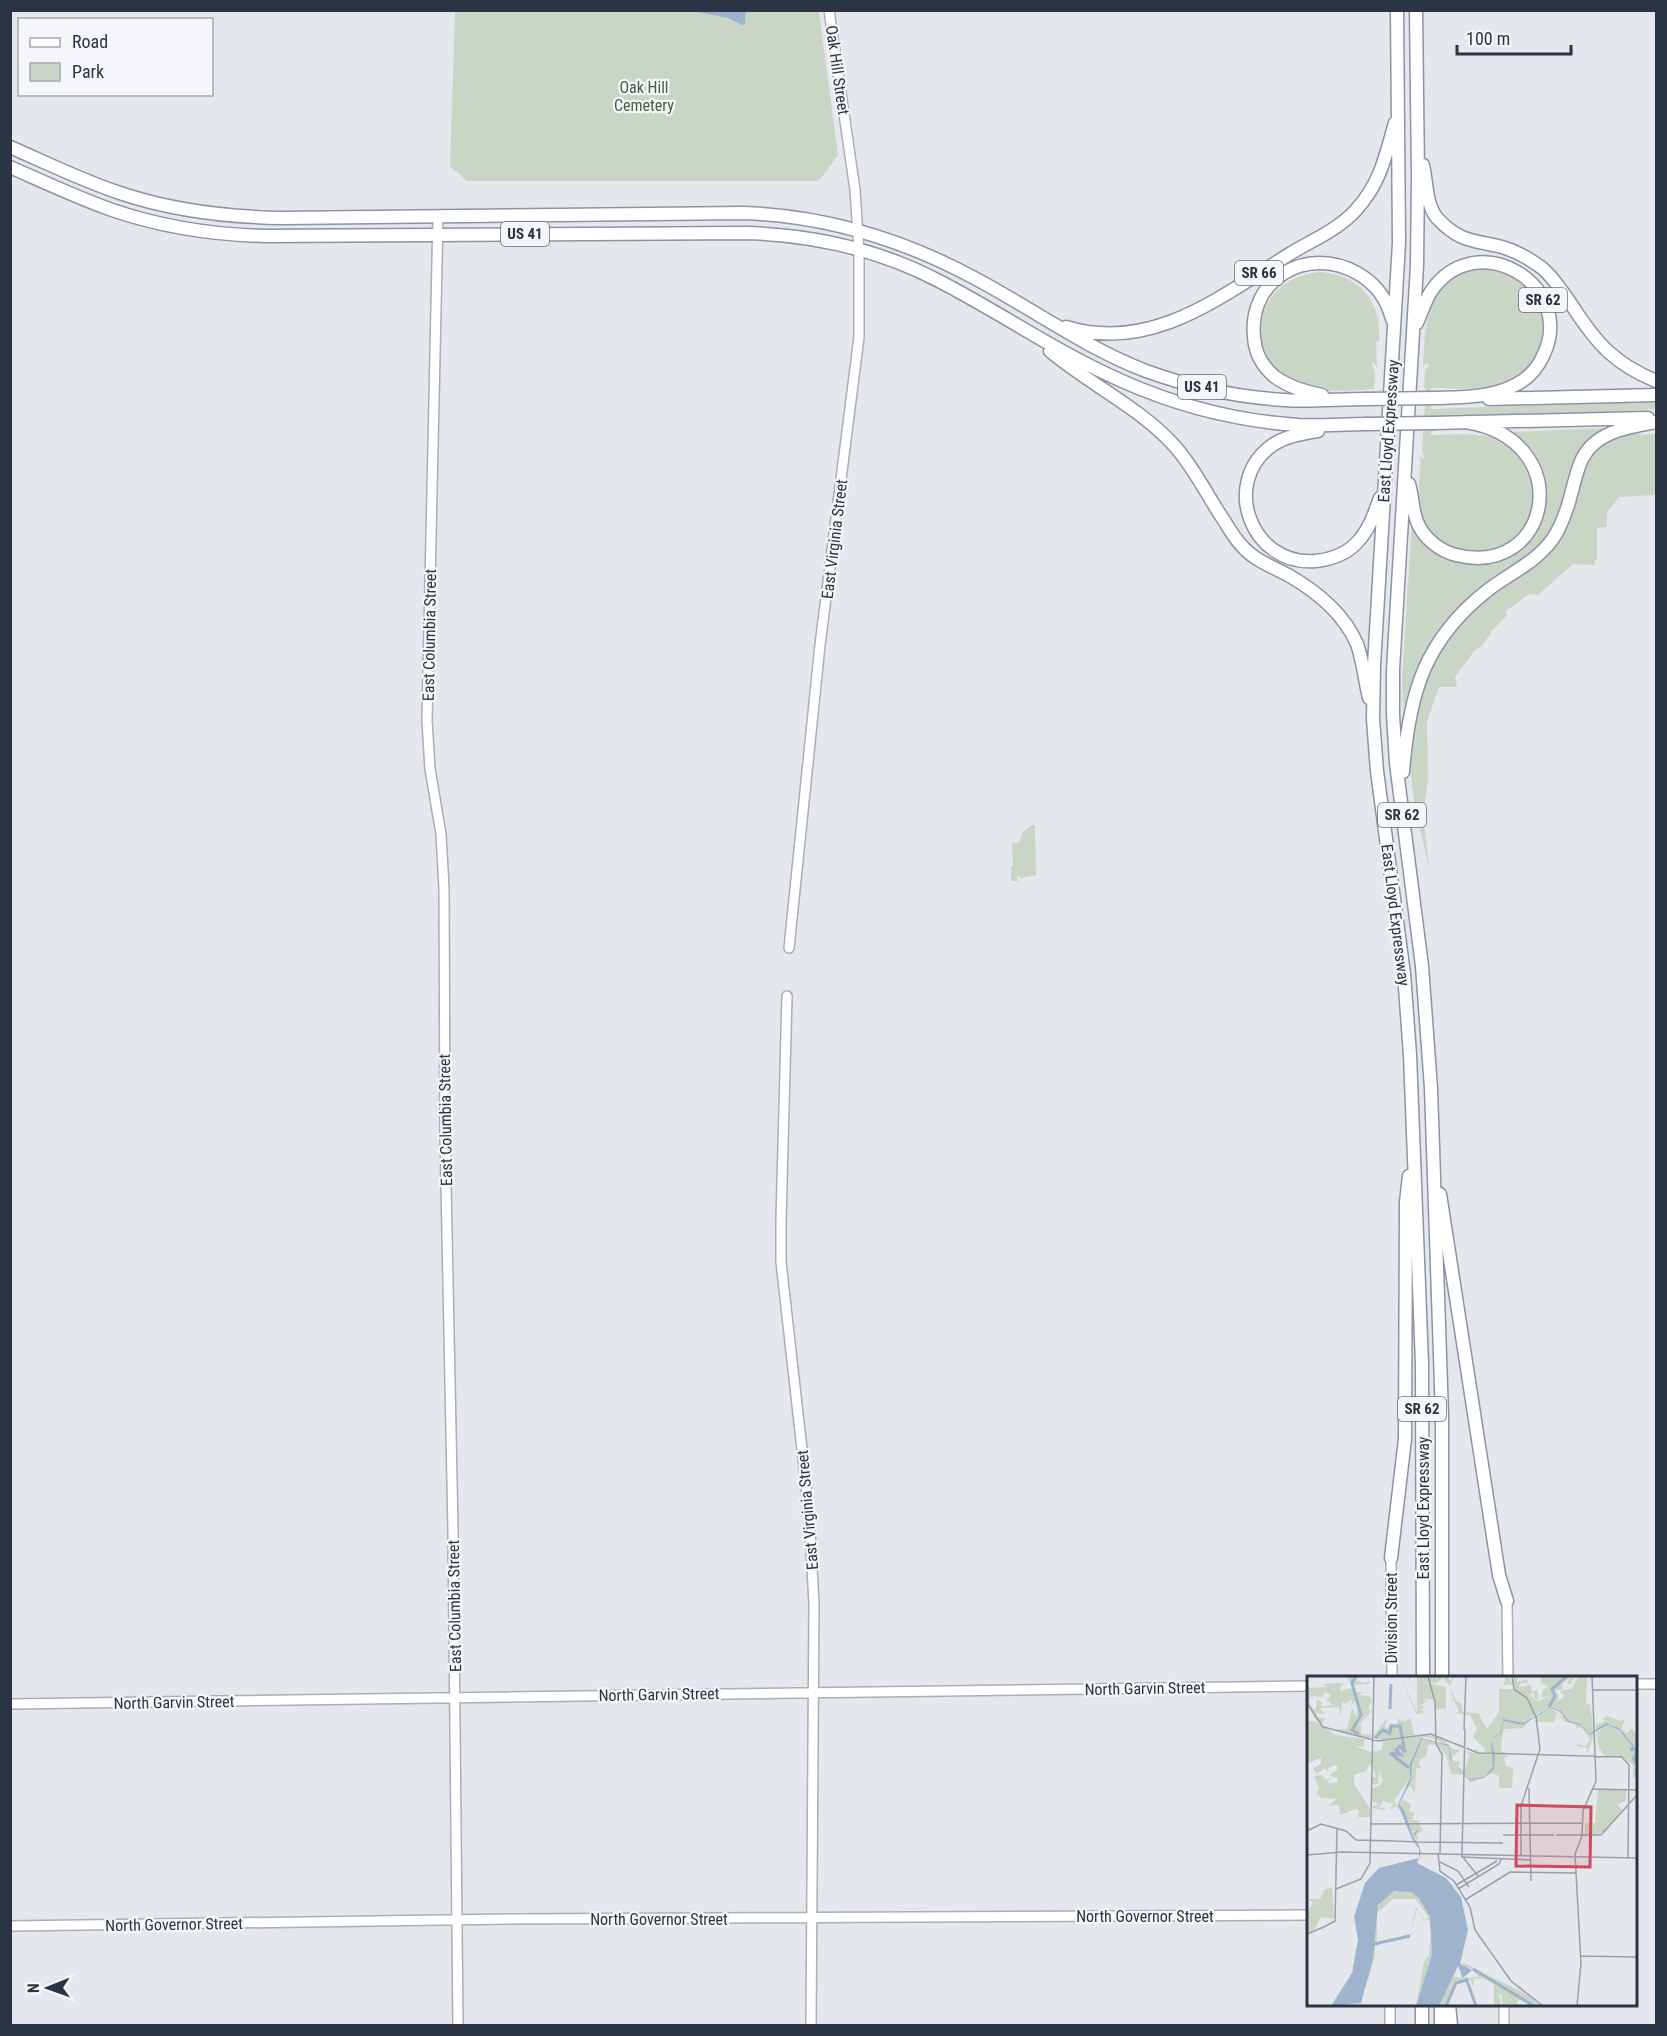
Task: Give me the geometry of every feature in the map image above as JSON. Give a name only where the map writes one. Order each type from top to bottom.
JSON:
[{"type":"highway","name":"East Lloyd Expressway","points":[[1397,10],[1400,243],[1374,655],[1373,718],[1377,771],[1404,974],[1410,1055],[1422,1375],[1423,1676]]},
{"type":"highway","name":"East Lloyd Expressway","points":[[1416,10],[1417,245],[1392,690],[1394,738],[1402,813],[1422,966],[1431,1088],[1442,1414],[1442,1675]]},
{"type":"highway","name":"SR 66","points":[[1050,322],[1074,330],[1109,333],[1147,330],[1163,325],[1197,310],[1323,234],[1355,211],[1373,188],[1385,161],[1399,111]]},
{"type":"highway","points":[[1418,143],[1430,204],[1435,215],[1444,225],[1469,241],[1511,251],[1528,259],[1543,270],[1559,287],[1592,336],[1607,353],[1630,369],[1656,381]]},
{"type":"highway","name":"US 41","points":[[10,147],[119,193],[160,205],[207,213],[282,218],[744,213],[803,219],[858,230],[947,263],[1113,357],[1195,386],[1228,393],[1286,400],[1656,395]]},
{"type":"highway","name":"US 41","points":[[10,167],[112,210],[151,221],[224,234],[267,236],[754,233],[817,240],[859,250],[906,266],[937,280],[1113,377],[1154,394],[1237,417],[1299,425],[1656,417]]},
{"type":"highway","name":"SR 62","points":[[1413,332],[1429,295],[1436,286],[1452,270],[1469,264],[1488,262],[1513,268],[1532,283],[1546,305],[1550,326],[1548,344],[1537,367],[1527,378],[1514,386],[1490,393],[1462,398],[1434,398]]},
{"type":"highway","points":[[1347,399],[1302,390],[1275,377],[1265,367],[1258,356],[1253,330],[1257,304],[1263,291],[1283,273],[1305,264],[1327,263],[1349,269],[1368,281],[1383,296],[1392,317],[1394,334]]},
{"type":"highway","name":"SR 62","points":[[1030,332],[1064,362],[1159,430],[1184,458],[1241,545],[1264,563],[1305,585],[1323,599],[1343,621],[1358,646],[1373,718]]},
{"type":"highway","points":[[1405,471],[1418,524],[1428,538],[1440,548],[1451,553],[1477,558],[1497,555],[1516,545],[1530,531],[1538,510],[1540,491],[1537,474],[1527,455],[1510,439],[1491,428],[1466,422]]},
{"type":"highway","points":[[1402,813],[1406,736],[1410,709],[1417,686],[1439,641],[1454,621],[1475,600],[1534,559],[1553,539],[1565,516],[1582,459],[1591,447],[1602,437],[1616,431],[1656,422]]},
{"type":"highway","points":[[1366,424],[1306,433],[1274,444],[1251,471],[1245,493],[1247,510],[1259,537],[1275,551],[1296,560],[1308,562],[1323,560],[1353,547],[1360,539],[1369,526],[1384,489]]},
{"type":"highway","points":[[1391,1558],[1405,1439],[1406,1202],[1412,1145]]},
{"type":"highway","points":[[1432,1157],[1445,1216],[1454,1289],[1499,1575],[1507,1601]]},
{"type":"highway","points":[[1422,2006],[1422,2025]]},
{"type":"highway","points":[[1441,2006],[1441,2025]]},
{"type":"highway","points":[[1449,2006],[1451,2025]]},
{"type":"main road","name":"Oak Hill Street","points":[[829,10],[847,130]]},
{"type":"main road","name":"East Virginia Street","points":[[789,948],[818,668],[859,337],[858,230],[847,130]]},
{"type":"main road","name":"East Columbia Street","points":[[438,216],[427,720],[430,769],[441,834],[443,876],[458,2025]]},
{"type":"main road","name":"East Virginia Street","points":[[787,996],[781,1262],[809,1512],[814,1604],[811,2025]]},
{"type":"main road","name":"Division Street","points":[[1391,1558],[1392,1676]]},
{"type":"main road","points":[[1507,1601],[1508,1676]]},
{"type":"main road","points":[[1637,1684],[1656,1684]]},
{"type":"main road","name":"North Garvin Street","points":[[10,1704],[1307,1686]]},
{"type":"main road","name":"North Governor Street","points":[[10,1926],[457,1920],[1307,1915]]},
{"type":"main road","points":[[1390,2006],[1390,2025]]},
{"type":"main road","points":[[1504,2006],[1504,2025]]},
{"type":"green space","name":"Oak Hill Cemetery","points":[[455,11],[819,11],[838,155],[819,181],[467,181],[450,166]]},
{"type":"green space","points":[[1480,269],[1509,275],[1531,291],[1542,315],[1543,329],[1540,345],[1529,367],[1509,382],[1481,388],[1431,388],[1431,409],[1656,401],[1656,409],[1605,413],[1432,418],[1431,435],[1471,434],[1500,440],[1516,452],[1531,474],[1534,485],[1534,502],[1523,530],[1507,544],[1494,550],[1479,552],[1451,547],[1429,531],[1420,511],[1419,495],[1420,454],[1422,459],[1424,457],[1422,451],[1425,371],[1429,365],[1427,363],[1423,367],[1428,319],[1438,292],[1448,282],[1462,274]]},
{"type":"green space","points":[[1321,272],[1347,279],[1358,285],[1373,303],[1379,328],[1379,342],[1376,342],[1377,367],[1372,363],[1375,373],[1374,389],[1307,390],[1281,375],[1268,358],[1261,340],[1262,321],[1268,303],[1280,288],[1298,277]]},
{"type":"green space","points":[[1605,428],[1589,440],[1576,458],[1564,506],[1547,536],[1529,555],[1466,600],[1449,618],[1429,647],[1413,679],[1403,710],[1402,677],[1412,522],[1420,538],[1441,554],[1464,562],[1488,562],[1509,555],[1527,542],[1540,524],[1546,501],[1543,474],[1539,463],[1528,446],[1513,435],[1514,432]]},
{"type":"green space","points":[[1639,433],[1641,435],[1656,434],[1656,495],[1619,497],[1607,513],[1607,527],[1597,528],[1595,565],[1573,564],[1538,595],[1529,594],[1505,612],[1507,615],[1482,646],[1475,650],[1455,677],[1457,687],[1439,687],[1427,721],[1428,780],[1423,814],[1429,868],[1414,798],[1410,755],[1415,713],[1429,672],[1452,634],[1466,617],[1481,603],[1534,567],[1552,550],[1567,522],[1591,458],[1602,446],[1617,438]]},
{"type":"green space","points":[[1032,825],[1035,826],[1036,875],[1021,878],[1017,875],[1018,881],[1011,881],[1012,843],[1019,842],[1022,833]]},
{"type":"water","points":[[692,11],[746,11],[745,24],[742,25],[728,18]]}]
